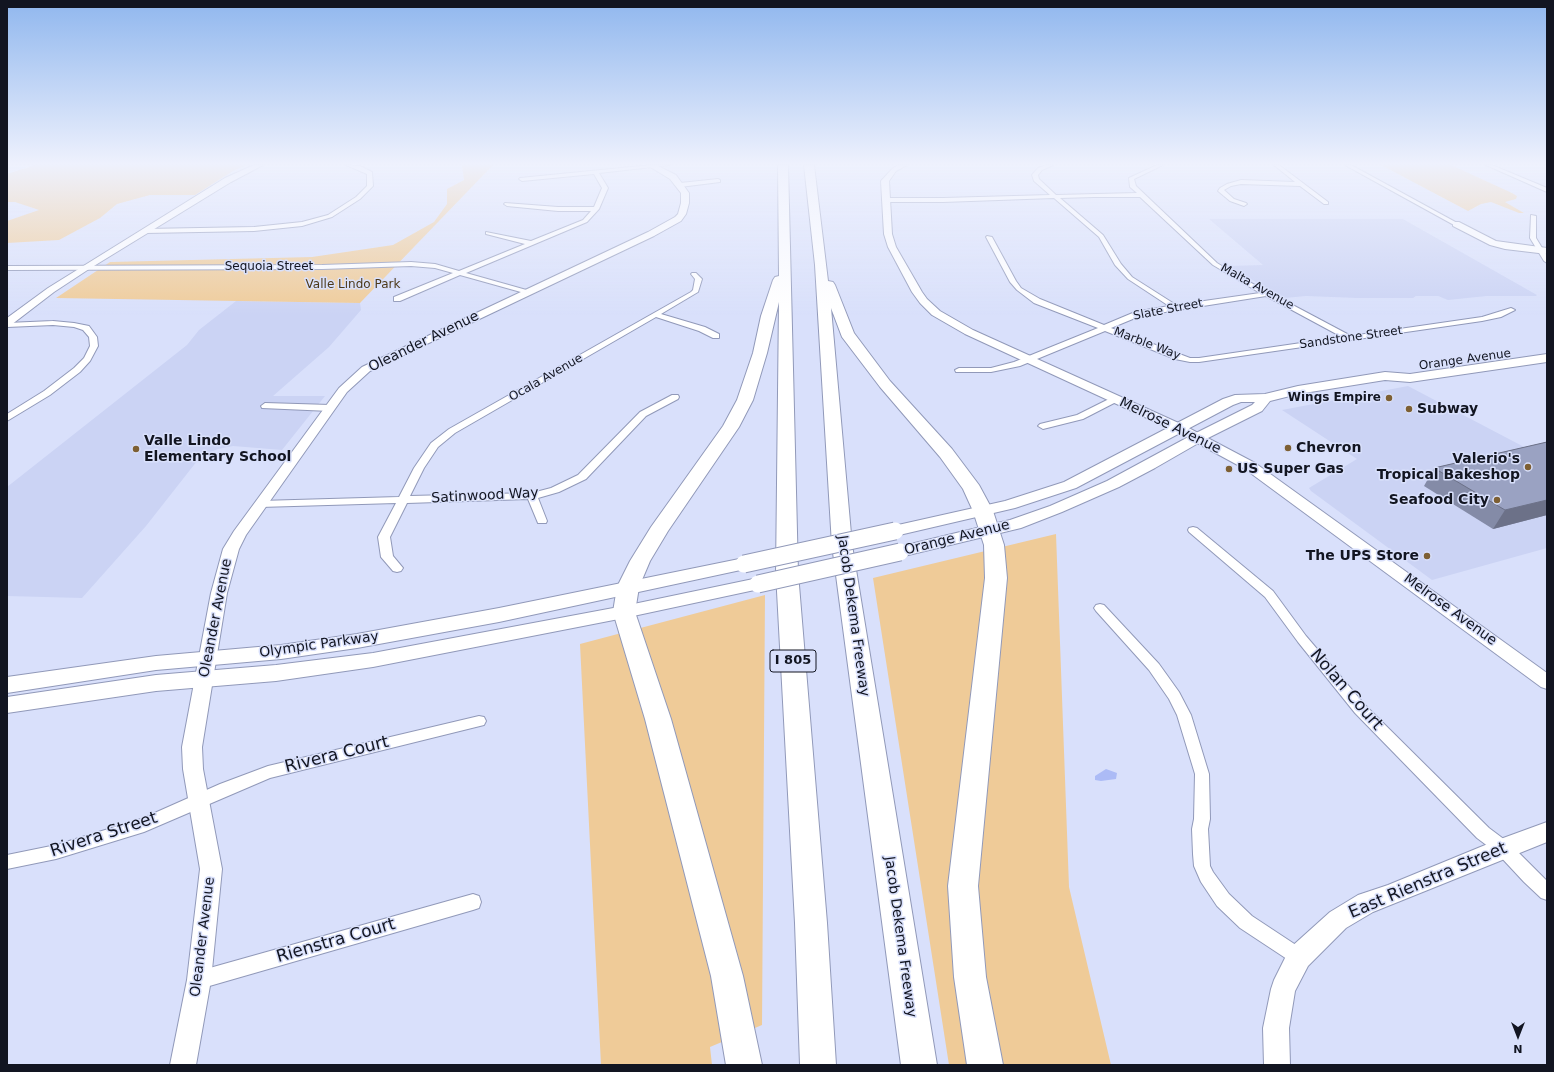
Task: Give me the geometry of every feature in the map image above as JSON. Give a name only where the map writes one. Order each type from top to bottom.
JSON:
[{"type":"highway","name":"I 805","points":[[784,215],[787,573],[811,923],[818,1065]]},
{"type":"highway","name":"Jacob Dekema Freeway","points":[[815,215],[821,265],[842,545],[919,1065]]},
{"type":"highway","points":[[744,1065],[725,969],[658,719],[624,612],[628,588],[640,561],[658,531],[731,427],[745,400],[760,353],[768,316],[785,257]]},
{"type":"highway","points":[[821,265],[847,334],[885,384],[946,452],[972,489],[987,521],[994,545],[996,578],[963,886],[970,976],[985,1065]]},
{"type":"main road","name":"Orange Avenue","points":[[1385,376],[1394,370],[1547,348]]},
{"type":"main road","points":[[1483,357],[1500,365]]},
{"type":"main road","name":"Orange Avenue","points":[[624,612],[900,552],[987,521],[1009,505],[1070,485],[1228,402],[1240,398],[1265,398],[1305,389],[1385,376],[1410,378],[1547,358]]},
{"type":"main road","name":"Orange Avenue","points":[[628,588],[895,531],[987,521],[1014,524],[1056,509],[1113,484],[1197,438],[1257,408],[1265,398]]},
{"type":"main road","name":"Olympic Parkway","points":[[7,685],[156,663],[281,652],[357,642],[499,615],[628,588]]},
{"type":"main road","name":"Olympic Parkway","points":[[7,706],[104,690],[276,673],[373,660],[624,612]]},
{"type":"street","points":[[7,324],[51,290],[171,215]]},
{"type":"street","points":[[145,231],[254,229],[302,224],[332,215]]},
{"type":"street","points":[[397,299],[585,221],[590,215]]},
{"type":"street","name":"Oleander Avenue","points":[[183,1065],[199,980],[211,870],[192,768],[192,747],[219,592],[231,549],[238,534],[343,390],[360,374],[374,364],[671,224],[681,215]]},
{"type":"street","name":"Melrose Avenue","points":[[887,215],[890,243],[923,300],[936,313],[951,323],[1179,428],[1250,466],[1547,682]]},
{"type":"street","points":[[1077,215],[1101,236],[1118,265],[1130,278],[1175,306]]},
{"type":"street","name":"Malta Avenue","points":[[1163,215],[1215,264],[1266,294],[1350,338]]},
{"type":"street","points":[[1439,215],[1493,243],[1544,251]]},
{"type":"street","points":[[1533,216],[1533,238],[1544,251],[1547,261]]},
{"type":"street","points":[[488,233],[531,243]]},
{"type":"street","name":"Marble Way","points":[[989,237],[1008,274],[1019,289],[1038,301],[1178,357],[1190,360]]},
{"type":"street","name":"Sequoia Street","points":[[7,268],[322,267],[402,263],[434,266],[528,292]]},
{"type":"street","name":"Ocala Avenue","points":[[397,568],[387,557],[384,537],[425,456],[434,445],[452,431],[696,291],[699,279],[694,274]]},
{"type":"street","name":"Slate Street","points":[[960,370],[991,370],[1017,364],[1138,314],[1175,306],[1266,294]]},
{"type":"street","name":"Sandstone Street","points":[[1190,360],[1207,359],[1482,319],[1498,316],[1511,310]]},
{"type":"street","points":[[656,315],[702,329],[716,336]]},
{"type":"street","points":[[7,324],[53,323],[86,328],[93,337],[94,346],[87,360],[77,370],[7,418]]},
{"type":"street","name":"Satinwood Way","points":[[260,504],[532,496],[555,490],[582,477],[643,414],[675,397]]},
{"type":"street","points":[[1043,426],[1080,417],[1115,399]]},
{"type":"street","points":[[265,406],[330,408]]},
{"type":"street","points":[[532,496],[542,521]]},
{"type":"street","name":"Nolan Court","points":[[1193,530],[1269,594],[1302,639],[1360,709],[1483,833],[1503,848],[1530,877],[1547,892]]},
{"type":"street","points":[[1100,608],[1154,667],[1174,696],[1184,715],[1202,774],[1201,848],[1202,866],[1207,877],[1223,900],[1246,922],[1298,957],[1283,989],[1276,1028],[1277,1065]]},
{"type":"street","name":"Rivera Court","points":[[198,801],[268,772],[479,721]]},
{"type":"street","name":"Rivera Street","points":[[7,862],[56,852],[144,825],[198,801]]},
{"type":"street","name":"East Rienstra Street","points":[[1298,957],[1338,920],[1366,903],[1390,895],[1503,848],[1547,832]]},
{"type":"street","name":"Rienstra Court","points":[[199,980],[473,902]]},
{"type":"shaded area","points":[[1209,219],[1403,219],[1537,295],[1487,296],[1448,300],[1438,296],[1416,296],[1413,298],[1356,298],[1306,296],[1285,298],[1227,266],[1263,265]]},
{"type":"shaded area","name":"Valle Lindo Elementary School","points":[[236,301],[360,303],[361,310],[329,347],[273,396],[325,396],[282,450],[233,446],[218,449],[201,456],[146,526],[82,598],[7,596],[7,487],[187,345],[199,330]]},
{"type":"shaded area","points":[[1408,386],[1547,459],[1547,548],[1432,580],[1311,491],[1309,488],[1357,459],[1282,410]]},
{"type":"green space","points":[[24,215],[104,215],[59,240],[7,243],[7,221]]},
{"type":"green space","name":"Valle Lindo Park","points":[[439,215],[445,215],[360,303],[56,298],[110,262],[312,257],[393,245],[434,222]]},
{"type":"green space","points":[[1056,534],[1069,887],[1111,1065],[949,1065],[873,578]]},
{"type":"green space","points":[[765,595],[762,1025],[710,1047],[712,1065],[601,1065],[580,644]]},
{"type":"water","points":[[1106,769],[1117,773],[1116,779],[1101,781],[1095,780],[1095,776]]},
{"type":"building","points":[[1547,442],[1547,500],[1505,510],[1434,468]]},
{"type":"place","name":"Wings Empire","points":[[1389,398]]},
{"type":"place","name":"Subway","points":[[1409,409]]},
{"type":"place","name":"Chevron","points":[[1288,448]]},
{"type":"place","name":"Valle Lindo Elementary School","points":[[136,449]]},
{"type":"place","name":"Valerio's Tropical Bakeshop","points":[[1528,467]]},
{"type":"place","name":"US Super Gas","points":[[1229,469]]},
{"type":"place","name":"Seafood City","points":[[1497,500]]},
{"type":"place","name":"The UPS Store","points":[[1427,556]]}]
